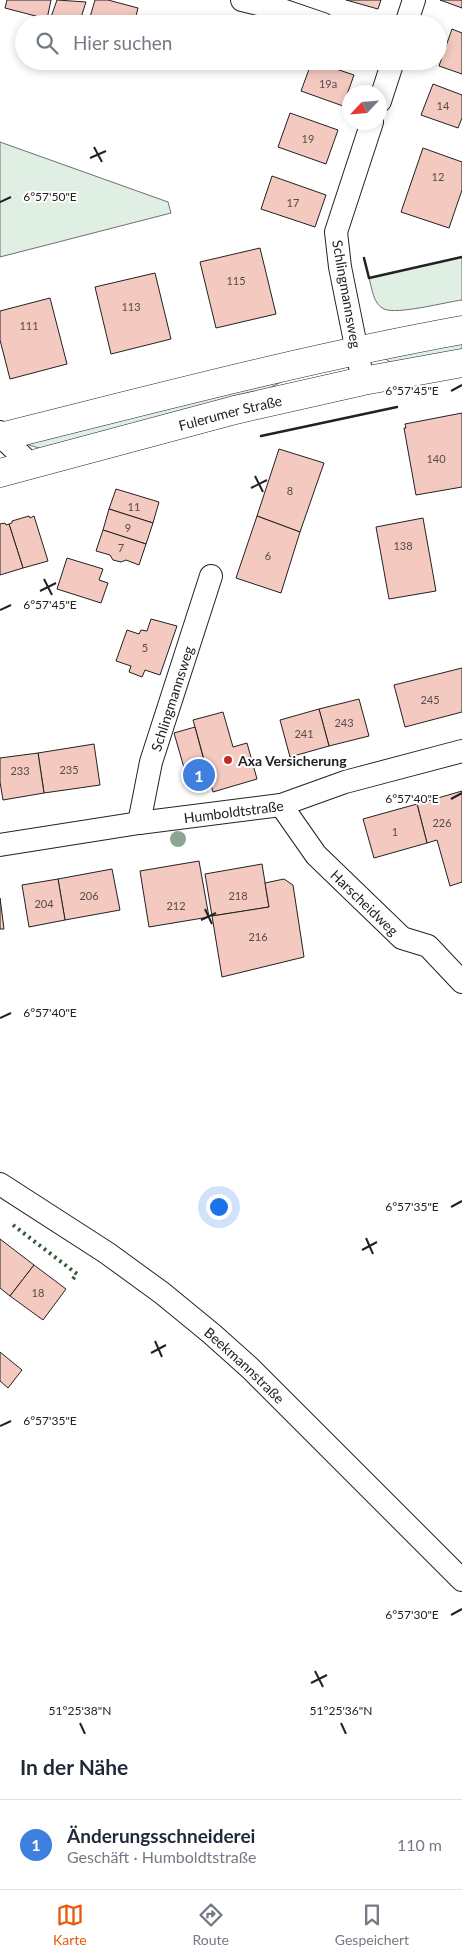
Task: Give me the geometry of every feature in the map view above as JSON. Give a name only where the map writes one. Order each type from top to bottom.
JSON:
[{"type":"main road","points":[[1,435],[358,351],[462,330]]},
{"type":"main road","name":"Fulerumer Straße","points":[[0,473],[235,410],[363,381],[462,363]]},
{"type":"street","points":[[242,0],[297,15]]},
{"type":"street","points":[[409,15],[414,0]]},
{"type":"street","points":[[385,85],[390,70]]},
{"type":"street","name":"Schlingmannsweg","points":[[363,381],[340,267],[336,232],[369,130]]},
{"type":"street","points":[[1,435],[32,465]]},
{"type":"street","name":"Schlingmannsweg","points":[[139,823],[151,762],[211,576]]},
{"type":"street","name":"Humboldtstraße","points":[[0,845],[139,823],[281,804],[345,782],[462,751]]},
{"type":"street","name":"Harscheidweg","points":[[281,804],[316,855],[402,938],[428,946],[462,982]]},
{"type":"street","name":"Beekmannstraße","points":[[0,1184],[106,1253],[162,1293],[212,1334],[250,1368],[462,1580]]},
{"type":"green space","points":[[0,142],[168,202],[171,213],[0,257]]},
{"type":"green space","points":[[462,257],[462,300],[410,309],[390,310],[380,307],[375,300],[369,278]]},
{"type":"green space","points":[[462,340],[462,355],[398,367],[379,355]]},
{"type":"green space","points":[[283,381],[254,396],[51,452],[20,442]]},
{"type":"building","points":[[7,0],[51,0],[48,15],[32,15],[5,8]]},
{"type":"building","points":[[57,0],[86,2],[82,15],[52,15]]},
{"type":"building","points":[[95,0],[108,0],[138,8],[136,15],[91,15]]},
{"type":"building","points":[[346,0],[381,0],[378,9]]},
{"type":"building","points":[[440,0],[462,0],[462,8]]},
{"type":"building","points":[[452,29],[462,33],[462,74],[447,69],[447,43]]},
{"type":"building","points":[[309,70],[339,70],[354,75],[350,85],[342,85],[342,106],[301,91]]},
{"type":"building","points":[[433,84],[462,95],[462,118],[458,128],[421,115]]},
{"type":"building","points":[[290,113],[338,130],[326,164],[278,147]]},
{"type":"building","points":[[423,148],[462,162],[462,190],[449,228],[401,212]]},
{"type":"building","points":[[272,176],[326,195],[315,227],[261,209]]},
{"type":"building","points":[[260,248],[276,314],[216,328],[200,262]]},
{"type":"building","points":[[155,273],[171,339],[111,354],[95,287]]},
{"type":"building","points":[[50,298],[67,364],[10,379],[0,340],[0,311]]},
{"type":"building","points":[[462,413],[462,487],[416,495],[404,428],[406,428],[405,424]]},
{"type":"building","points":[[279,449],[324,463],[300,532],[257,516]]},
{"type":"building","points":[[116,489],[159,502],[153,523],[109,509]]},
{"type":"building","points":[[109,509],[153,523],[146,544],[103,530]]},
{"type":"building","points":[[29,516],[30,518],[34,516],[48,561],[23,568],[9,524],[12,521]]},
{"type":"building","points":[[257,516],[300,532],[281,593],[236,578]]},
{"type":"building","points":[[423,518],[436,591],[389,599],[376,527]]},
{"type":"building","points":[[5,523],[6,525],[9,524],[23,568],[0,575],[0,524]]},
{"type":"building","points":[[103,530],[146,544],[139,565],[126,560],[121,562],[113,560],[110,555],[96,551]]},
{"type":"building","points":[[67,558],[103,569],[99,580],[108,583],[101,603],[57,589]]},
{"type":"building","points":[[151,619],[177,626],[160,675],[145,670],[142,677],[129,672],[131,666],[116,661],[127,630],[139,634],[141,630],[147,631]]},
{"type":"building","points":[[462,668],[462,712],[405,727],[394,685]]},
{"type":"building","points":[[359,699],[369,736],[329,746],[319,709]]},
{"type":"building","points":[[319,709],[329,746],[290,757],[280,720]]},
{"type":"building","name":"Axa Versicherung","points":[[223,712],[233,747],[247,743],[257,779],[213,792],[193,720]]},
{"type":"building","points":[[195,727],[207,772],[187,778],[174,733]]},
{"type":"building","points":[[94,744],[100,785],[44,793],[38,753]]},
{"type":"building","points":[[38,753],[44,793],[3,800],[0,782],[0,758]]},
{"type":"building","points":[[462,791],[462,882],[450,886],[437,840],[427,843],[417,804]]},
{"type":"building","points":[[417,804],[427,843],[374,858],[363,819]]},
{"type":"building","points":[[199,861],[209,917],[149,927],[140,871]]},
{"type":"building","points":[[262,864],[269,907],[212,916],[205,874]]},
{"type":"building","points":[[112,869],[120,910],[65,920],[58,879]]},
{"type":"building","points":[[58,879],[65,920],[29,927],[22,885]]},
{"type":"building","points":[[284,879],[293,885],[304,957],[222,977],[212,916],[269,907],[265,883]]},
{"type":"building","points":[[0,898],[4,929],[0,929]]},
{"type":"building","points":[[0,1239],[34,1265],[10,1296],[0,1288]]},
{"type":"building","points":[[34,1265],[66,1289],[43,1320],[10,1296]]},
{"type":"building","points":[[0,1352],[22,1370],[8,1388],[0,1381]]},
{"type":"hedge","points":[[13,1225],[77,1274],[72,1280]]},
{"type":"wall","points":[[364,258],[369,278],[462,257]]},
{"type":"wall","points":[[261,436],[397,407]]},
{"type":"place","name":"Axa Versicherung","points":[[228,760]]},
{"type":"place","name":"Änderungsschneiderei","points":[[199,775]]}]
